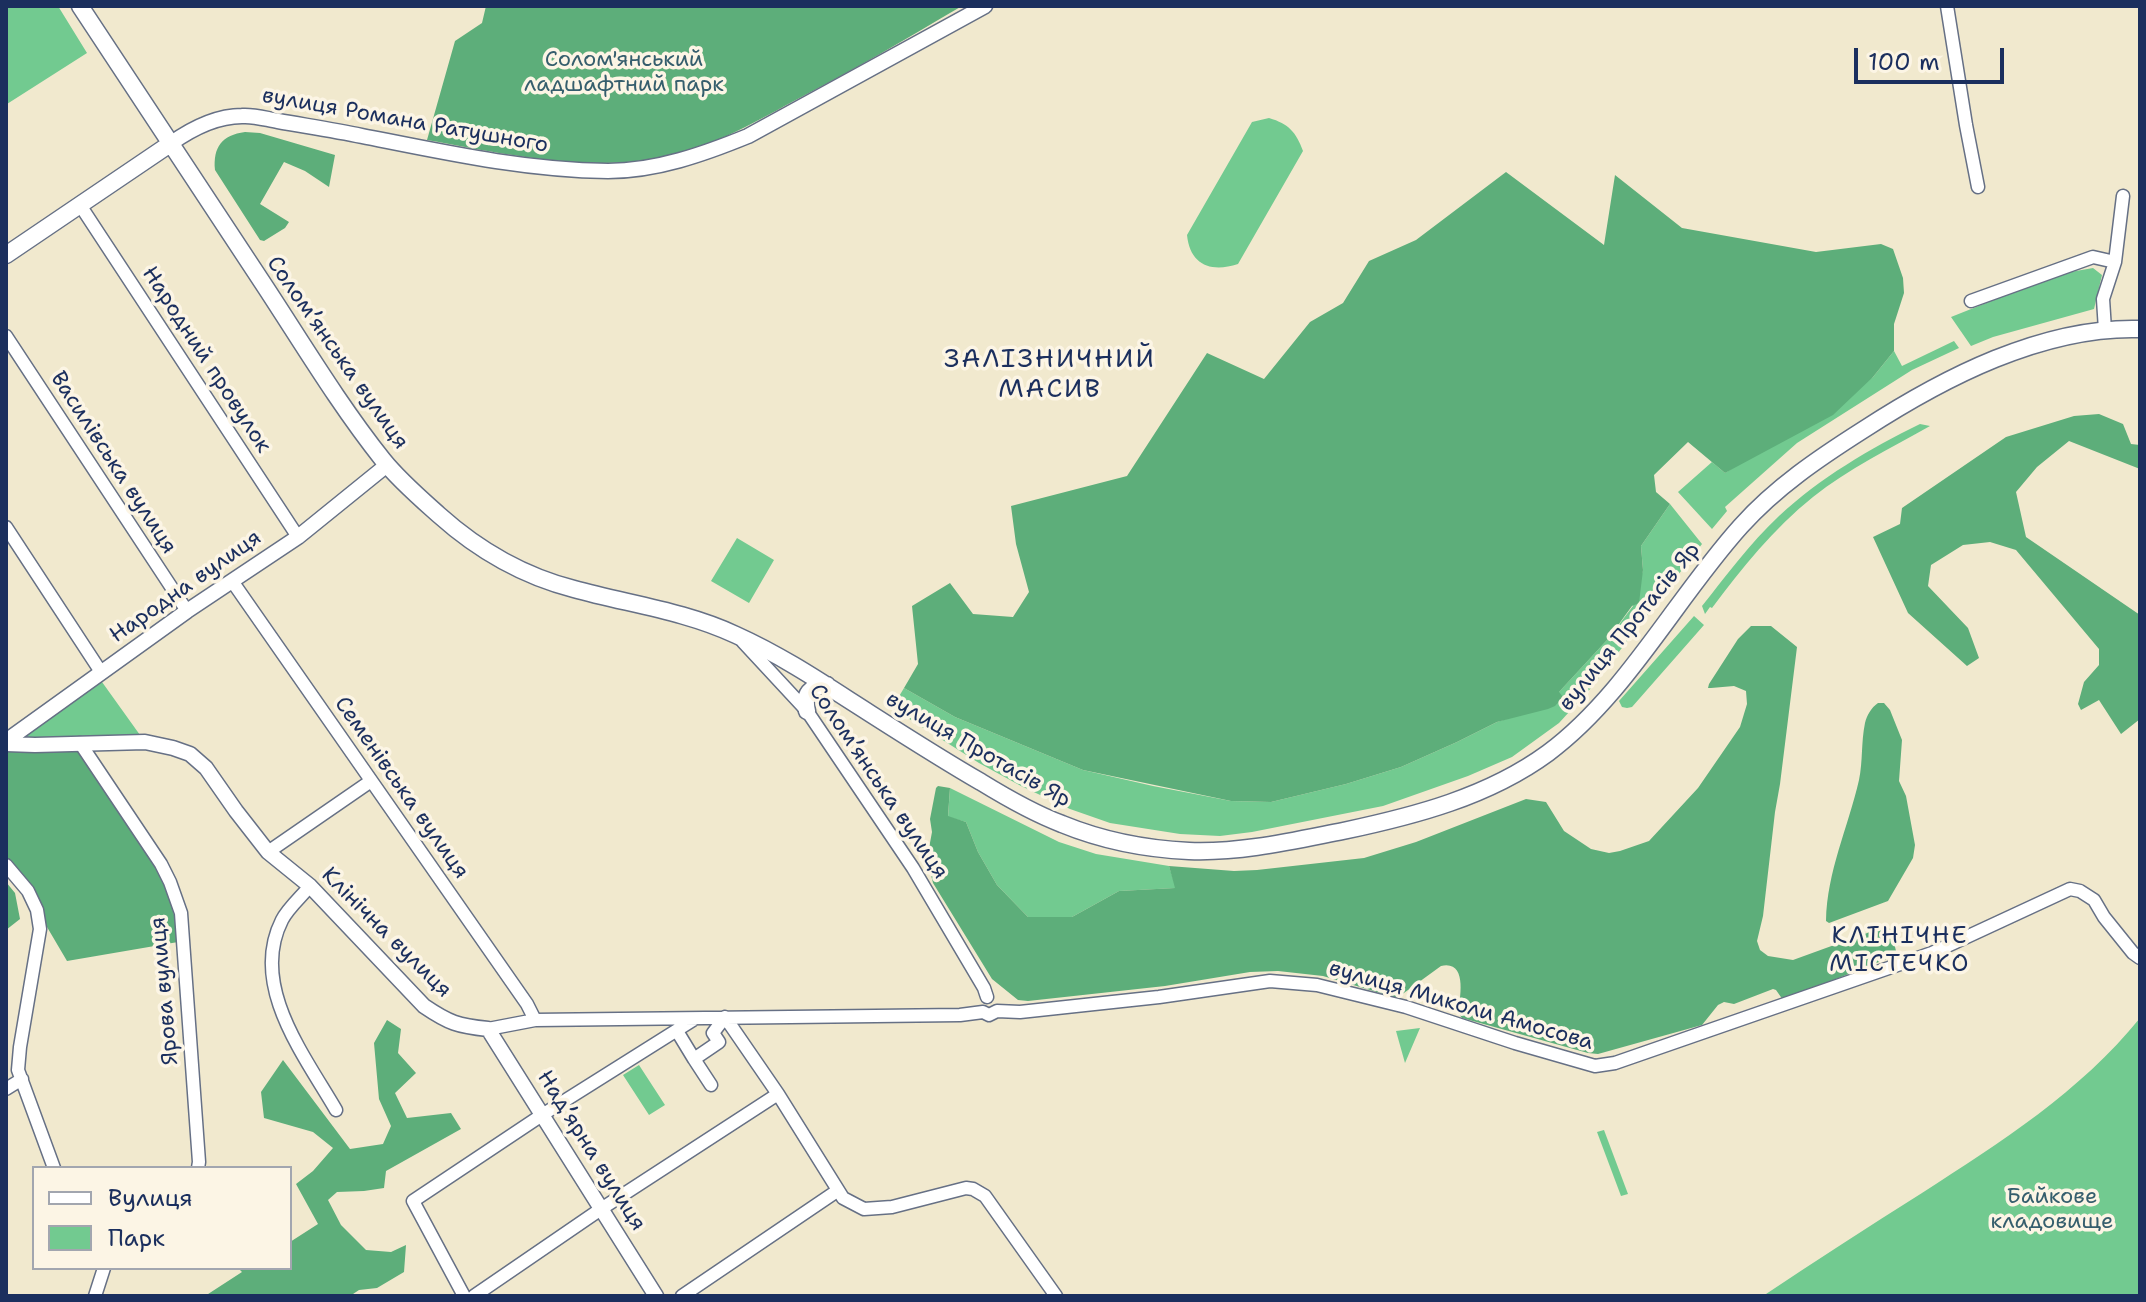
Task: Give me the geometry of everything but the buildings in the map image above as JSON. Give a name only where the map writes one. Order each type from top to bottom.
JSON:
[{"type":"main road","name":"Соломʼянська вулиця","points":[[80,6],[320,372],[387,465],[442,518],[470,540],[526,573],[571,589],[694,618],[735,634]]},
{"type":"main road","points":[[6,255],[170,144]]},
{"type":"main road","name":"вулиця Протасів Яр","points":[[735,634],[782,658],[1022,806],[1063,825],[1124,843],[1188,851],[1244,849],[1310,837],[1426,811],[1462,799],[1523,770],[1545,755],[1576,729],[1622,678],[1743,523],[1813,462],[1917,396],[1979,366],[2044,342],[2105,330],[2140,329]]},
{"type":"main road","points":[[807,711],[805,702],[810,690],[827,685]]},
{"type":"street","name":"вулиця Романа Ратушного","points":[[170,144],[183,134],[218,118],[245,116],[534,167],[612,171],[646,167],[692,157],[748,136],[985,6]]},
{"type":"street","points":[[1947,6],[1978,187]]},
{"type":"street","points":[[2105,330],[2103,299],[2115,262],[2123,196]]},
{"type":"street","name":"Народний провулок","points":[[80,205],[298,537]]},
{"type":"street","points":[[1971,301],[2093,257],[2115,262]]},
{"type":"street","name":"Василівська вулиця","points":[[6,336],[187,611]]},
{"type":"street","name":"Народна вулиця","points":[[6,742],[187,611],[298,537],[387,465]]},
{"type":"street","points":[[6,527],[101,672]]},
{"type":"street","name":"Семенівська вулиця","points":[[232,581],[527,1004],[535,1020]]},
{"type":"street","name":"Соломʼянська вулиця","points":[[735,634],[807,711],[913,868],[987,997],[997,1001],[999,1006],[990,1012]]},
{"type":"street","name":"Клінічна вулиця","points":[[6,742],[35,745],[145,742],[190,754],[206,768],[268,852],[310,886],[424,1006],[442,1019],[461,1026],[488,1029],[535,1020],[960,1015],[990,1012]]},
{"type":"street","name":"Ярова вулиця","points":[[80,743],[161,864],[181,913],[198,1166]]},
{"type":"street","points":[[268,852],[371,781]]},
{"type":"street","points":[[6,865],[28,891],[37,910],[40,929],[15,1075],[6,1089]]},
{"type":"street","points":[[310,886],[283,918],[271,948],[274,987],[283,1015],[336,1110]]},
{"type":"street","name":"вулиця Миколи Амосова","points":[[990,1012],[1075,1007],[1270,981],[1317,985],[1406,1007],[1595,1066],[1615,1063],[1932,953],[2070,889],[2094,900],[2140,958]]},
{"type":"street","points":[[694,1059],[719,1042],[713,1033],[725,1017],[843,1198],[864,1209],[886,1208],[959,1189],[973,1189],[985,1196],[1056,1296]]},
{"type":"street","points":[[464,1296],[413,1201],[695,1019]]},
{"type":"street","name":"Надʼярна вулиця","points":[[488,1029],[656,1296]]},
{"type":"street","points":[[677,1031],[711,1085]]},
{"type":"street","points":[[15,1075],[53,1166]]},
{"type":"street","points":[[474,1296],[778,1094]]},
{"type":"street","points":[[682,1296],[837,1191]]},
{"type":"street","points":[[95,1296],[103,1270]]},
{"type":"green space","points":[[6,6],[58,6],[87,53],[7,104]]},
{"type":"green space","name":"Солом'янський ладшафтний парк","points":[[486,6],[962,6],[835,79],[727,136],[658,158],[601,163],[542,159],[427,140],[455,41],[482,23]]},
{"type":"green space","points":[[1269,118],[1291,130],[1303,151],[1238,264],[1211,267],[1197,260],[1187,235],[1252,122]]},
{"type":"green space","points":[[245,132],[260,133],[335,155],[329,187],[284,162],[260,204],[289,222],[264,241],[260,240],[215,170],[221,144],[230,136]]},
{"type":"green space","points":[[1506,172],[1604,245],[1615,175],[1682,228],[1816,252],[1881,244],[1893,249],[1903,278],[1904,293],[1894,324],[1894,351],[1873,377],[1833,415],[1725,473],[1688,442],[1654,475],[1656,492],[1670,504],[1641,546],[1643,570],[1639,603],[1632,606],[1608,639],[1559,692],[1563,697],[1555,706],[1497,722],[1401,767],[1346,784],[1271,802],[1231,801],[1083,770],[955,717],[904,688],[918,664],[912,606],[950,583],[973,614],[1013,617],[1029,592],[1016,544],[1011,506],[1127,476],[1207,353],[1264,379],[1310,322],[1343,303],[1369,261],[1416,240]]},
{"type":"green space","points":[[2093,268],[2102,275],[2094,309],[1971,346],[1951,317],[2059,274]]},
{"type":"green space","points":[[1954,341],[1959,348],[1912,370],[1797,443],[1725,507],[1727,511],[1712,529],[1678,492],[1712,462],[1725,473],[1873,377],[1894,351],[1902,366]]},
{"type":"green space","points":[[2099,414],[2123,424],[2131,444],[2140,445],[2140,469],[2069,441],[2037,467],[2016,492],[2026,537],[2140,615],[2140,719],[2121,734],[2099,700],[2081,710],[2078,704],[2084,682],[2099,665],[2099,649],[2016,550],[1990,542],[1963,545],[1931,565],[1928,586],[1968,628],[1979,658],[1967,666],[1908,613],[1873,537],[1900,524],[1902,508],[2006,437],[2074,416]]},
{"type":"green space","points":[[1920,424],[1930,426],[1841,477],[1798,509],[1705,614],[1702,606],[1748,548],[1779,516],[1846,465]]},
{"type":"green space","points":[[1670,504],[1702,544],[1591,688],[1559,723],[1512,757],[1383,806],[1220,836],[1180,834],[1110,823],[1070,809],[1021,786],[892,708],[904,688],[955,717],[1083,770],[1231,801],[1271,802],[1346,784],[1401,767],[1518,715],[1558,693],[1608,639],[1633,606],[1643,570],[1641,546]]},
{"type":"green space","points":[[737,538],[774,560],[749,603],[711,581]]},
{"type":"green space","points":[[1694,616],[1704,625],[1632,707],[1622,707],[1619,701]]},
{"type":"green space","points":[[1751,626],[1771,626],[1797,647],[1763,916],[1757,941],[1760,950],[1768,956],[1793,960],[1888,927],[1896,951],[1894,956],[1783,1000],[1773,989],[1734,1004],[1724,1002],[1702,1025],[1598,1054],[1462,1018],[1458,1013],[1461,990],[1459,974],[1450,966],[1441,966],[1397,998],[1323,976],[1278,971],[1018,1000],[992,979],[933,883],[927,859],[932,832],[930,819],[938,786],[950,788],[948,816],[966,822],[978,852],[997,885],[1028,917],[1072,917],[1119,891],[1175,888],[1169,866],[1234,871],[1364,858],[1416,842],[1526,799],[1546,802],[1564,831],[1591,849],[1609,853],[1620,851],[1649,841],[1698,788],[1740,727],[1747,704],[1746,691],[1734,686],[1708,688],[1738,639]]},
{"type":"green space","points":[[97,675],[145,742],[6,744]]},
{"type":"green space","points":[[1878,703],[1884,703],[1890,710],[1902,740],[1899,781],[1906,796],[1915,845],[1913,858],[1888,901],[1829,923],[1826,921],[1830,885],[1859,780],[1865,723]]},
{"type":"green space","points":[[77,749],[156,868],[171,904],[178,942],[67,961],[6,865],[6,750]]},
{"type":"green space","points":[[950,788],[1059,842],[1096,854],[1169,866],[1176,888],[1119,891],[1072,917],[1028,917],[997,885],[978,852],[966,822],[948,817]]},
{"type":"green space","points":[[6,882],[15,893],[20,919],[6,930]]},
{"type":"green space","name":"Байкове кладовище","points":[[2140,1018],[2140,1296],[1763,1296],[1981,1155],[2038,1114],[2092,1069]]},
{"type":"green space","points":[[387,1020],[401,1029],[398,1053],[416,1073],[395,1093],[407,1118],[451,1113],[461,1129],[386,1171],[384,1188],[337,1192],[328,1200],[341,1225],[366,1250],[391,1252],[406,1245],[404,1272],[377,1288],[359,1290],[350,1296],[205,1296],[242,1272],[240,1270],[292,1270],[292,1241],[318,1224],[296,1184],[313,1171],[333,1148],[313,1132],[264,1118],[261,1092],[283,1060],[350,1149],[383,1144],[391,1126],[379,1099],[374,1043]]},
{"type":"green space","points":[[1420,1028],[1405,1063],[1396,1031]]},
{"type":"green space","points":[[639,1065],[665,1105],[649,1115],[623,1075]]},
{"type":"green space","points":[[1604,1130],[1628,1194],[1621,1196],[1597,1132]]},
{"type":"district","name":"ЗАЛІЗНИЧНИЙ МАСИВ","points":[[1050,375]]},
{"type":"district","name":"КЛІНІЧНЕ МІСТЕЧКО","points":[[1900,951]]}]
